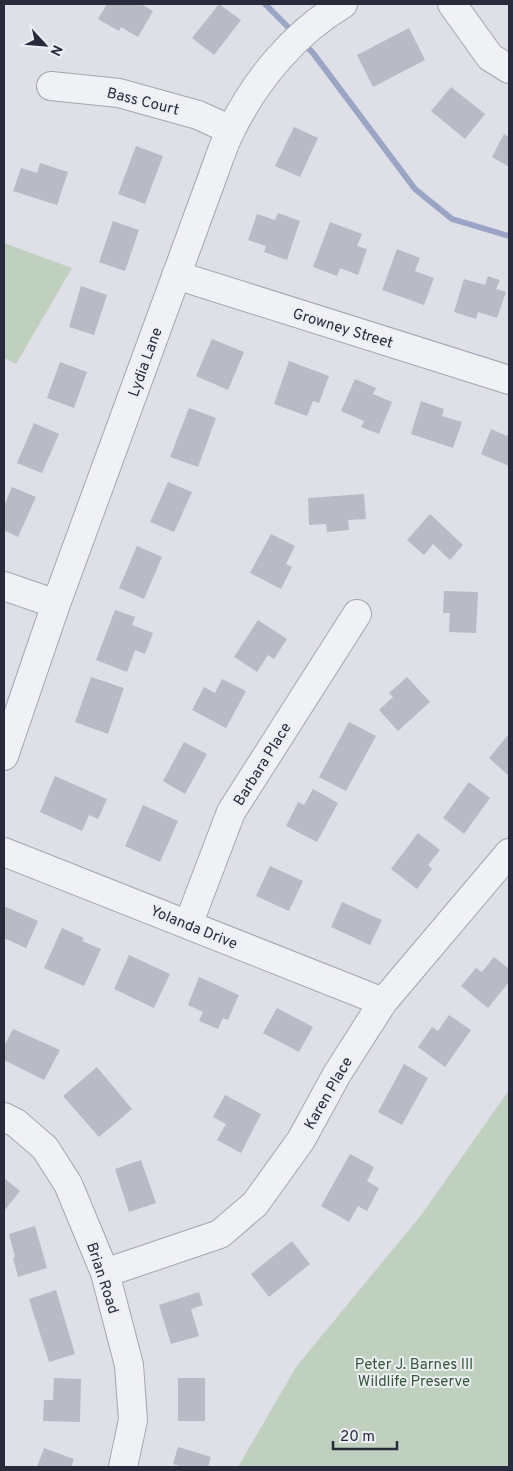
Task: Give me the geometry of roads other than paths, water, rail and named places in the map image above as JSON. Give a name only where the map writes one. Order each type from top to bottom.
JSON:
[{"type":"street","name":"Lydia Lane","points":[[4,756],[56,604],[231,130],[246,102],[280,56],[308,29],[343,4]]},
{"type":"street","points":[[452,4],[490,57],[509,69]]},
{"type":"street","name":"Bass Court","points":[[51,86],[119,93],[198,115],[231,130]]},
{"type":"street","name":"Growney Street","points":[[176,275],[509,380]]},
{"type":"street","points":[[4,586],[56,604]]},
{"type":"street","name":"Barbara Place","points":[[188,925],[231,812],[357,614]]},
{"type":"street","name":"Yolanda Drive","points":[[4,852],[383,1002]]},
{"type":"street","name":"Karen Place","points":[[105,1273],[220,1234],[255,1204],[301,1140],[338,1074],[383,1002],[509,853]]},
{"type":"street","name":"Brian Road","points":[[4,1118],[16,1123],[45,1148],[50,1155],[68,1184],[105,1273],[129,1365],[133,1420],[123,1467]]},
{"type":"waterway","points":[[265,4],[294,33]]},
{"type":"waterway","points":[[302,42],[313,53],[415,189],[452,219],[509,236]]},
{"type":"park label","name":"Peter J. Barnes III Wildlife Preserve","points":[[414,1372]]}]
